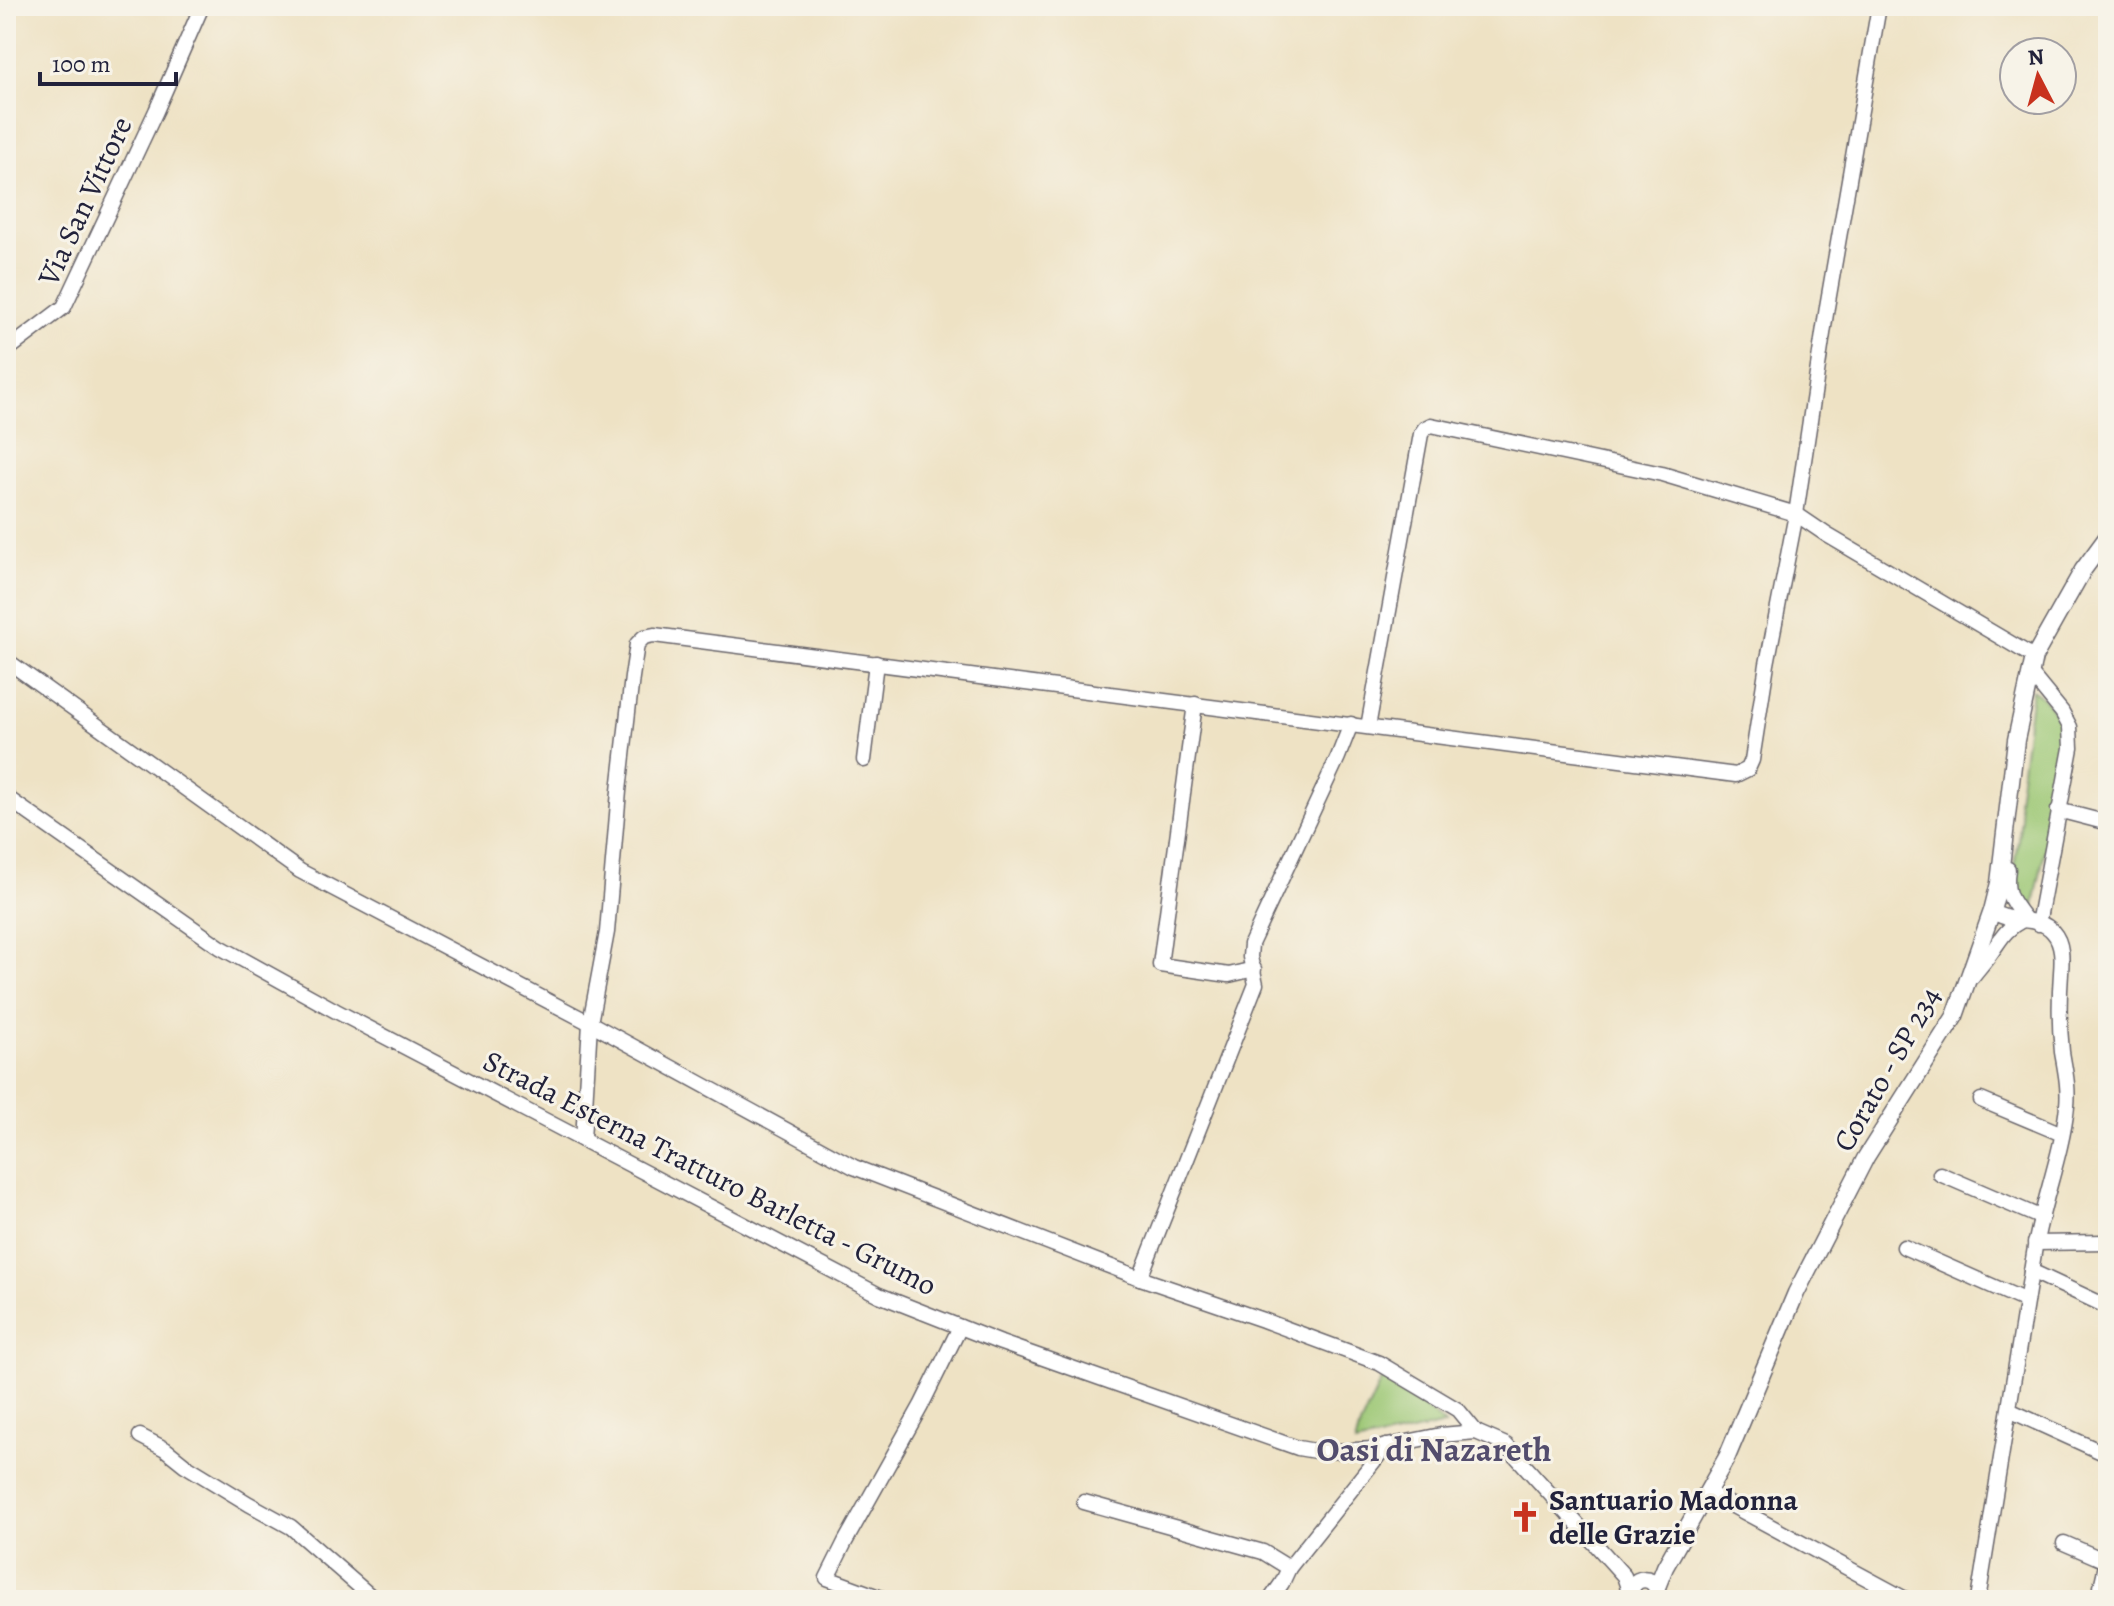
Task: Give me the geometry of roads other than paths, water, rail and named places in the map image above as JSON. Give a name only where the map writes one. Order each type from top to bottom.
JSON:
[{"type":"main road","name":"Corato - SP 234","points":[[1645,1590],[1665,1567],[1727,1457],[1796,1293],[1866,1157],[1955,1016],[1999,883],[2016,740],[2032,665],[2083,570],[2108,536]]},
{"type":"street","name":"Via San Vittore","points":[[6,351],[64,307],[202,6]]},
{"type":"street","points":[[583,1140],[590,1023],[607,932],[619,791],[637,644],[644,637],[654,635],[876,663],[1736,775],[1748,769],[1796,514],[1827,307],[1879,6]]},
{"type":"street","points":[[1368,727],[1421,434],[1425,428],[1440,426],[1662,474],[1796,514],[2032,665],[2070,727],[2071,748],[2032,922]]},
{"type":"street","points":[[6,660],[300,871],[590,1023],[854,1167],[1140,1278],[1379,1363],[1458,1410],[1476,1432],[1506,1445],[1645,1590]]},
{"type":"street","points":[[864,760],[876,663]]},
{"type":"street","points":[[1195,704],[1160,965],[1229,975],[1254,969]]},
{"type":"street","points":[[1140,1278],[1256,984],[1250,957],[1251,944],[1351,724]]},
{"type":"street","name":"Strada Esterna Tratturo Barletta - Grumo","points":[[6,797],[220,947],[336,1011],[879,1295],[1298,1448],[1321,1452],[1476,1432]]},
{"type":"street","points":[[2058,810],[2108,823]]},
{"type":"street","points":[[1978,1600],[2035,1243],[2068,1100],[2060,1029],[2061,947],[2053,932],[2032,922],[2011,902],[2006,884],[2011,855],[2006,836]]},
{"type":"street","points":[[1992,911],[2009,920],[2032,922]]},
{"type":"street","points":[[1968,981],[2002,934],[2011,926],[2032,922]]},
{"type":"street","points":[[1981,1100],[2062,1134]]},
{"type":"street","points":[[1940,1174],[2042,1218]]},
{"type":"street","points":[[2035,1243],[2108,1242]]},
{"type":"street","points":[[1904,1247],[2026,1301]]},
{"type":"street","points":[[2031,1271],[2108,1307]]},
{"type":"street","points":[[887,1600],[827,1578],[921,1406],[960,1327]]},
{"type":"street","points":[[2009,1410],[2108,1455]]},
{"type":"street","points":[[140,1436],[291,1527],[375,1600]]},
{"type":"street","points":[[1270,1600],[1289,1568],[1386,1446]]},
{"type":"street","points":[[1707,1492],[1907,1600]]},
{"type":"street","points":[[1084,1502],[1263,1552],[1289,1568]]},
{"type":"street","points":[[2064,1543],[2107,1561],[2098,1600]]},
{"type":"place","name":"Santuario Madonna delle Grazie","points":[[1525,1517]]},
{"type":"district","name":"Oasi di Nazareth","points":[[1434,1449]]}]
